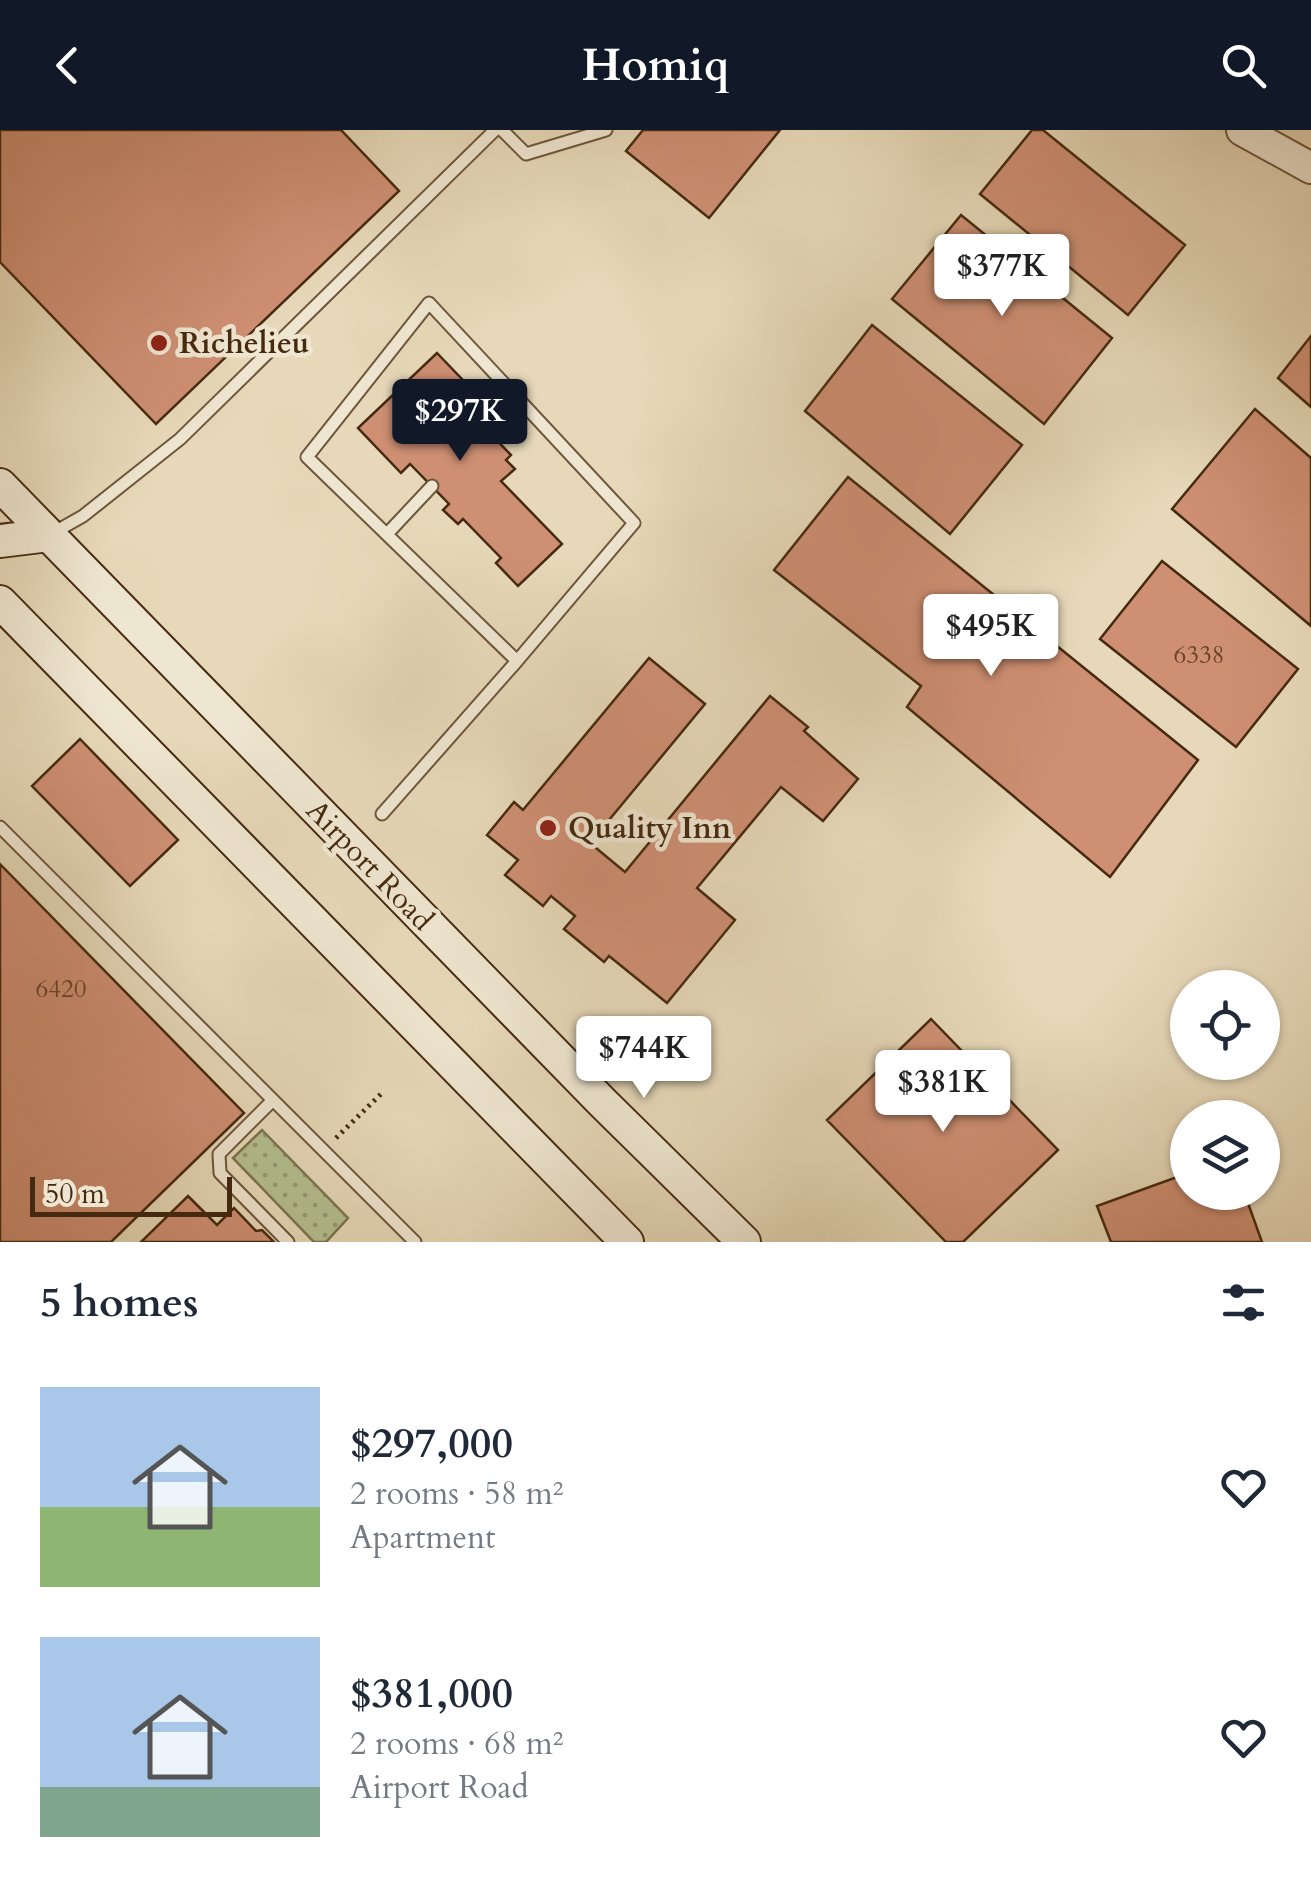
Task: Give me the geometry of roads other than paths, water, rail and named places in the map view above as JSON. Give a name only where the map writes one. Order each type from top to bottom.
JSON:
[{"type":"main road","name":"Airport Road","points":[[0,485],[602,1102],[744,1242]]},
{"type":"main road","points":[[0,541],[49,535]]},
{"type":"main road","points":[[0,602],[627,1242]]},
{"type":"street","points":[[1242,130],[1311,168]]},
{"type":"lane","points":[[49,535],[83,516],[180,439],[498,130],[526,154],[606,130]]},
{"type":"lane","points":[[382,814],[517,661],[634,522],[429,303],[307,456],[517,661]]},
{"type":"lane","points":[[387,534],[432,486]]},
{"type":"lane","points":[[0,827],[415,1242]]},
{"type":"lane","points":[[273,1100],[219,1154],[220,1173],[288,1242]]},
{"type":"place","name":"Richelieu","points":[[159,343]]},
{"type":"place","name":"Quality Inn","points":[[548,828]]}]
